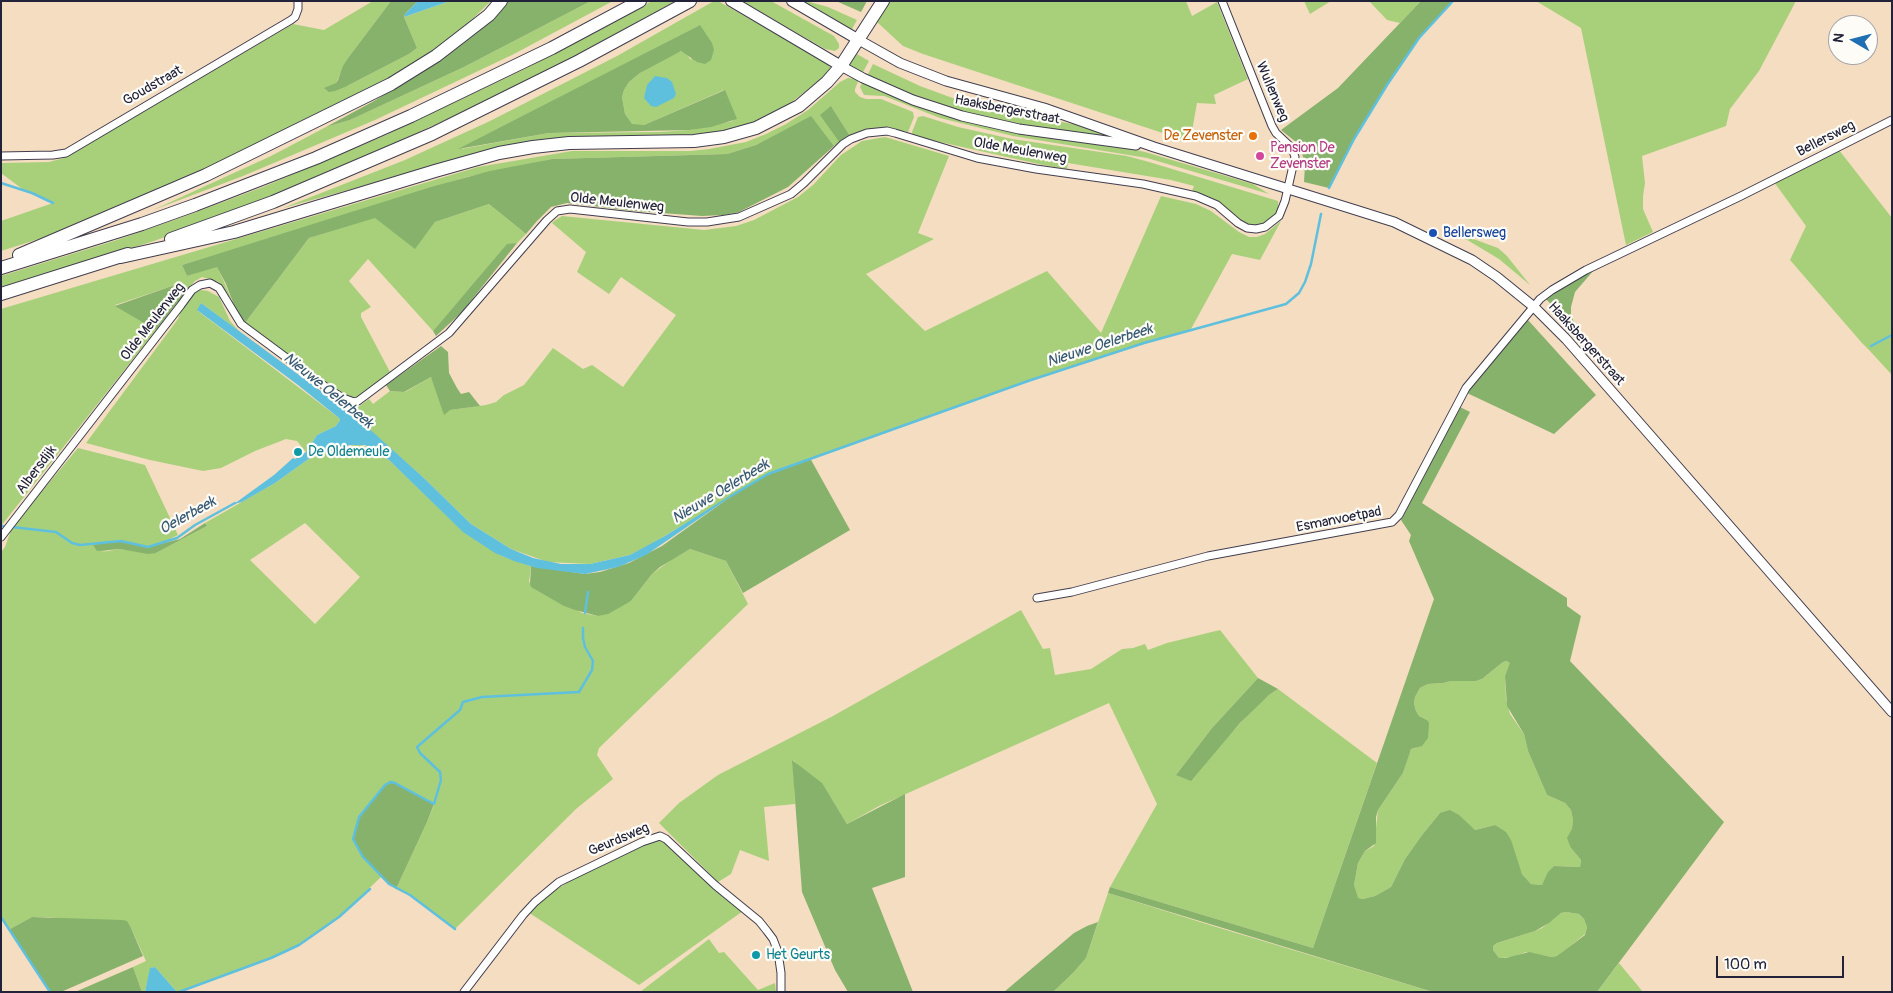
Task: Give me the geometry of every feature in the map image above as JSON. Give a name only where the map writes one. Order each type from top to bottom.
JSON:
[{"type":"highway","points":[[1,264],[206,175],[295,133],[391,84],[436,56],[489,15],[501,1]]},
{"type":"highway","points":[[1,268],[142,224],[316,158],[411,116],[543,52],[640,1]]},
{"type":"highway","points":[[121,257],[234,232],[426,173],[499,153],[569,143],[694,141],[742,133],[770,122],[799,106],[827,82],[842,66],[883,1]]},
{"type":"highway","points":[[1,294],[121,257],[273,202],[432,134],[579,61],[689,2]]},
{"type":"main road","name":"Haaksbergerstraat","points":[[731,1],[862,78],[913,100],[962,116],[1019,129],[1154,147]]},
{"type":"main road","name":"Haaksbergerstraat","points":[[792,1],[900,62],[946,81],[1044,108],[1154,147],[1394,222],[1472,260],[1497,277],[1534,307],[1566,339],[1892,712]]},
{"type":"street","name":"Goudstraat","points":[[1,156],[53,155],[66,152],[291,20],[298,9],[298,1]]},
{"type":"street","name":"Wullenweg","points":[[1222,1],[1272,126],[1276,133],[1292,148],[1294,153],[1295,162],[1289,189]]},
{"type":"street","name":"Bellersweg","points":[[1534,307],[1552,290],[1567,280],[1892,120]]},
{"type":"street","name":"Olde Meulenweg","points":[[75,441],[192,290],[200,285],[215,284],[224,295],[235,317],[241,324],[330,390],[342,398],[354,402],[366,396],[450,333],[547,220],[558,211],[570,209],[651,220],[688,222],[707,222],[739,217],[791,194],[804,184],[843,144],[863,134],[887,131],[977,158],[1143,184],[1196,196],[1217,205],[1238,223],[1247,228],[1265,227],[1279,216],[1289,189]]},
{"type":"street","name":"Esmanvoetpad","points":[[1037,598],[1072,592],[1208,556],[1392,522],[1399,515],[1466,388],[1534,307]]},
{"type":"street","name":"Albersdijk","points":[[1,537],[75,441]]},
{"type":"street","name":"Geurdsweg","points":[[464,992],[523,915],[535,902],[560,882],[642,842],[660,836],[666,839],[767,931],[773,939],[778,952],[781,992]]},
{"type":"green space","points":[[373,1],[391,1],[348,58],[336,83],[347,86],[417,48],[404,17],[450,1],[491,1],[456,35],[426,56],[330,111],[145,197],[42,238],[1,251],[1,221],[53,203],[25,191],[1,173],[1,163],[49,162],[64,158],[293,24],[324,30]]},
{"type":"green space","points":[[391,1],[418,1],[404,17],[417,48],[347,86],[329,92],[324,88],[336,83],[348,58]]},
{"type":"green space","points":[[507,1],[591,1],[464,67],[350,120],[326,127],[374,101],[436,63],[495,16]]},
{"type":"green space","points":[[591,1],[613,1],[514,54],[375,120],[243,176],[153,210],[271,156],[326,127],[350,120],[464,67]]},
{"type":"green space","points":[[652,1],[676,1],[551,69],[367,156],[243,208],[154,241],[1,289],[1,276],[117,240],[183,217],[263,187],[386,135],[527,68]]},
{"type":"green space","points":[[714,1],[718,1],[830,65],[830,72],[776,112],[759,121],[715,134],[613,137],[425,169],[283,208],[405,160],[490,121],[617,56]],"holes":[[[700,26],[691,60],[685,52],[678,51],[640,73],[629,82],[622,97],[625,114],[632,125],[644,125],[724,90],[733,121],[689,130],[660,132],[549,133],[461,149]]]},
{"type":"green space","points":[[741,1],[771,1],[834,36],[839,44],[839,48],[835,51],[825,49]]},
{"type":"green space","points":[[797,1],[806,1],[828,7],[857,20],[852,29],[846,28]]},
{"type":"green space","points":[[836,1],[867,1],[861,12]]},
{"type":"green space","points":[[889,1],[1186,1],[1192,16],[1217,2],[1248,79],[1214,95],[1216,104],[1197,103],[1190,142],[903,46],[877,22]]},
{"type":"green space","points":[[1304,1],[1331,1],[1310,14]]},
{"type":"green space","points":[[1369,1],[1421,1],[1400,23],[1387,20]]},
{"type":"green space","points":[[1421,1],[1453,1],[1419,38],[1387,85],[1354,139],[1329,188],[1304,182],[1305,165],[1301,149],[1296,142],[1281,130],[1338,88]]},
{"type":"green space","points":[[1536,1],[1796,1],[1759,71],[1730,109],[1726,126],[1642,156],[1645,183],[1643,209],[1653,232],[1626,245],[1581,28]]},
{"type":"green space","points":[[700,25],[712,43],[714,50],[711,60],[705,64],[697,62],[681,51],[640,73],[629,82],[624,90],[622,97],[625,114],[632,124],[644,125],[725,90],[737,119],[711,127],[689,130],[549,133],[458,149]]},
{"type":"green space","points":[[857,54],[869,61],[862,74],[847,65]]},
{"type":"green space","points":[[873,64],[920,86],[958,100],[998,110],[1078,125],[1111,137],[1111,139],[995,122],[944,108],[867,76]]},
{"type":"green space","points":[[848,78],[859,79],[855,92],[860,97],[881,99],[913,112],[914,117],[908,132],[877,128],[850,136],[831,106],[840,143],[834,146],[811,117],[756,145],[727,154],[552,159],[467,177],[182,265],[187,276],[217,266],[232,300],[219,282],[202,277],[195,281],[184,294],[172,286],[115,305],[156,330],[1,526],[1,309],[478,167],[572,151],[690,151],[746,142],[786,124],[808,110],[840,82]]},
{"type":"green space","points":[[863,81],[911,102],[1145,152],[1253,184],[1269,194],[1147,158],[1013,136],[940,118],[884,96],[864,95],[860,87]]},
{"type":"green space","points":[[831,106],[850,136],[840,143],[820,115]]},
{"type":"green space","points":[[811,116],[834,146],[788,187],[739,212],[702,216],[567,203],[551,207],[526,234],[489,204],[435,222],[415,249],[375,218],[309,238],[245,323],[239,318],[226,284],[217,267],[187,276],[182,265],[431,187],[490,171],[552,159],[727,154],[756,145]]},
{"type":"green space","points":[[923,116],[958,127],[1012,139],[1127,156],[1149,162],[1278,201],[1277,215],[1262,227],[1245,225],[1214,200],[1192,191],[1194,186],[1171,180],[1068,163],[1067,169],[1043,165],[913,136],[912,132],[918,117]]},
{"type":"green space","points":[[885,137],[949,156],[918,233],[934,239],[866,274],[925,331],[1047,271],[1101,333],[1161,196],[1196,204],[1211,211],[1239,232],[1249,237],[1265,234],[1281,221],[1260,260],[1232,254],[1191,329],[1028,381],[768,474],[648,546],[630,555],[590,564],[548,562],[511,549],[471,524],[425,479],[347,410],[358,407],[369,399],[373,404],[390,391],[405,392],[431,377],[450,410],[496,402],[504,395],[524,385],[553,348],[583,369],[592,365],[623,387],[676,315],[621,277],[609,294],[577,272],[586,252],[552,223],[554,221],[562,216],[704,230],[736,226],[754,220],[798,197],[813,185],[841,155],[862,141]]},
{"type":"green space","points":[[1839,150],[1892,218],[1892,375],[1790,260],[1806,226],[1774,182]]},
{"type":"green space","points":[[489,204],[526,234],[517,243],[507,245],[433,331],[368,259],[349,281],[371,307],[361,313],[361,317],[390,372],[358,398],[353,400],[343,396],[245,323],[309,238],[375,217],[415,248],[435,222]]},
{"type":"green space","points":[[1446,229],[1498,248],[1507,256],[1530,285],[1499,259]]},
{"type":"green space","points":[[517,243],[462,312],[436,336],[433,331],[507,244]]},
{"type":"green space","points":[[1594,270],[1575,292],[1571,307],[1571,315],[1578,333],[1546,299],[1567,283]]},
{"type":"green space","points":[[172,286],[184,294],[156,330],[115,306]]},
{"type":"green space","points":[[201,290],[208,291],[219,297],[230,321],[239,331],[201,303],[198,311],[339,418],[340,420],[336,426],[317,435],[306,452],[297,441],[286,439],[255,451],[221,468],[203,471],[150,460],[86,443],[178,319],[184,303],[191,294]]},
{"type":"green space","points":[[1528,320],[1596,395],[1554,434],[1467,393],[1480,374]]},
{"type":"green space","points":[[441,346],[448,352],[449,373],[457,388],[461,394],[469,392],[480,406],[450,410],[444,415],[431,377],[404,392],[390,391],[386,385]]},
{"type":"green space","points":[[1460,407],[1470,412],[1422,503],[1567,598],[1567,606],[1581,616],[1570,661],[1724,822],[1597,992],[1433,992],[1108,893],[1110,887],[1313,948],[1434,599],[1409,541],[1411,535],[1401,520]],"holes":[[[1507,661],[1510,663],[1505,676],[1507,706],[1524,734],[1528,751],[1547,795],[1565,803],[1571,810],[1572,829],[1567,838],[1571,848],[1581,860],[1580,867],[1554,866],[1548,872],[1542,885],[1531,884],[1522,874],[1511,840],[1506,832],[1495,825],[1475,830],[1459,815],[1450,810],[1440,813],[1422,835],[1405,859],[1391,887],[1375,896],[1363,899],[1358,898],[1354,885],[1358,863],[1365,851],[1376,843],[1376,817],[1378,810],[1403,773],[1411,749],[1422,746],[1428,738],[1429,723],[1419,716],[1414,704],[1415,697],[1420,688],[1428,684],[1451,681],[1476,681],[1482,679],[1503,662]],[[1561,913],[1579,914],[1584,919],[1587,927],[1585,935],[1557,956],[1551,957],[1529,952],[1499,958],[1493,950],[1493,946],[1497,943],[1535,931]]]},
{"type":"green space","points":[[357,444],[371,448],[389,460],[464,532],[502,556],[531,566],[529,582],[582,613],[598,616],[631,601],[652,574],[690,549],[726,561],[748,604],[599,748],[597,755],[613,779],[576,809],[455,929],[411,896],[396,889],[434,805],[390,782],[385,785],[359,817],[363,857],[381,877],[339,917],[299,945],[271,958],[179,992],[155,967],[151,968],[145,992],[142,992],[133,967],[146,961],[131,928],[49,917],[32,917],[10,929],[1,917],[1,552],[5,547],[12,527],[78,448],[145,465],[178,535],[148,547],[131,543],[101,552],[120,549],[156,553],[207,526],[205,523],[275,483],[310,458]],"holes":[[[305,523],[360,577],[315,624],[250,560]]]},
{"type":"green space","points":[[810,458],[850,530],[743,593],[726,561],[690,549],[660,567],[652,574],[631,601],[608,614],[598,616],[575,610],[564,606],[531,587],[531,566],[585,574],[600,572],[629,563],[662,546],[733,495],[768,474]]},
{"type":"green space","points":[[205,523],[207,526],[156,553],[148,554],[120,549],[97,551],[93,545],[121,541],[148,547],[180,539]]},
{"type":"green space","points":[[1021,610],[1043,649],[1050,648],[1055,675],[1091,669],[1122,649],[1145,644],[1148,650],[1167,643],[1220,630],[1258,678],[1212,728],[1176,775],[1222,743],[1255,707],[1278,689],[1377,763],[1313,948],[1110,887],[1157,804],[1109,703],[879,806],[847,824],[831,798],[793,760],[795,804],[764,807],[769,861],[740,850],[731,874],[718,882],[659,823],[679,803],[718,775],[833,716]]},
{"type":"green space","points":[[1503,662],[1511,663],[1505,676],[1506,699],[1510,714],[1524,734],[1528,751],[1547,795],[1565,803],[1571,810],[1573,820],[1571,848],[1581,860],[1580,867],[1554,866],[1542,885],[1531,884],[1522,874],[1516,860],[1495,825],[1475,830],[1467,824],[1440,813],[1405,859],[1391,887],[1375,896],[1363,899],[1357,898],[1354,885],[1358,863],[1365,851],[1374,846],[1378,810],[1403,773],[1411,749],[1416,748],[1427,720],[1419,716],[1414,704],[1415,697],[1420,688],[1428,684],[1451,681],[1476,681],[1482,679]]},
{"type":"green space","points":[[1258,678],[1278,689],[1269,695],[1240,723],[1191,781],[1176,775],[1212,728]]},
{"type":"green space","points":[[792,760],[822,783],[847,824],[905,794],[905,877],[872,888],[913,992],[848,992],[835,970],[802,892]]},
{"type":"green space","points":[[390,782],[434,804],[396,889],[381,877],[363,857],[353,839],[359,817],[385,785]]},
{"type":"green space","points":[[656,839],[666,841],[743,911],[639,985],[528,912],[552,892],[572,880]]},
{"type":"green space","points":[[1108,893],[1433,992],[1053,992],[1086,958]]},
{"type":"green space","points":[[1561,913],[1579,914],[1584,919],[1587,927],[1585,934],[1558,956],[1551,957],[1526,952],[1513,957],[1499,958],[1493,950],[1493,946],[1497,943],[1542,928]]},
{"type":"green space","points":[[32,917],[127,921],[143,956],[61,992],[50,992],[12,935],[10,929]]},
{"type":"green space","points":[[1098,922],[1086,958],[1053,992],[1004,992],[1074,933]]},
{"type":"green space","points":[[709,939],[719,953],[724,952],[758,990],[775,983],[776,992],[640,992]]},
{"type":"green space","points":[[1619,963],[1643,992],[1597,992]]},
{"type":"green space","points":[[133,967],[142,992],[75,992]]},
{"type":"water","points":[[418,1],[450,1],[404,17]]},
{"type":"water","points":[[655,76],[667,78],[672,82],[676,94],[674,98],[656,107],[651,106],[644,98],[647,85]]},
{"type":"water","points":[[201,303],[355,416],[425,479],[471,524],[511,549],[533,558],[561,564],[590,564],[630,555],[732,496],[646,555],[618,567],[585,574],[537,568],[495,553],[463,532],[389,460],[365,445],[350,445],[310,458],[275,483],[242,502],[234,504],[274,475],[293,458],[295,459],[306,452],[317,435],[336,426],[340,420],[298,385],[197,310]]},
{"type":"water","points":[[155,967],[177,992],[145,992],[150,968]]},
{"type":"waterway","name":"Nieuwe Oelerbeek","points":[[1329,188],[1354,139],[1387,85],[1419,38],[1453,1]]},
{"type":"waterway","name":"Nieuwe Oelerbeek","points":[[1,183],[32,193],[53,203]]},
{"type":"waterway","name":"Nieuwe Oelerbeek","points":[[731,496],[768,474],[1028,381],[1144,343],[1286,304],[1299,293],[1305,282],[1311,264],[1321,214]]},
{"type":"waterway","points":[[1871,346],[1892,335]]},
{"type":"waterway","name":"Oelerbeek","points":[[12,527],[56,532],[72,543],[80,545],[121,541],[148,547],[177,538],[195,525],[235,503]]},
{"type":"waterway","points":[[585,613],[588,592]]},
{"type":"waterway","points":[[455,929],[410,895],[389,884],[363,857],[353,839],[359,817],[385,785],[390,782],[434,804],[441,780],[440,772],[420,753],[417,747],[460,710],[463,702],[482,697],[579,692],[592,670],[593,661],[585,647],[583,628]]},
{"type":"waterway","points":[[179,992],[271,958],[299,945],[339,917],[370,889]]},
{"type":"waterway","points":[[1,917],[50,992]]},
{"type":"place","name":"De Zevenster","points":[[1253,136]]},
{"type":"place","name":"Pension De Zevenster","points":[[1260,156]]},
{"type":"place","name":"Bellersweg","points":[[1433,233]]},
{"type":"place","name":"De Oldemeule","points":[[298,452]]},
{"type":"place","name":"Het Geurts","points":[[756,955]]}]
